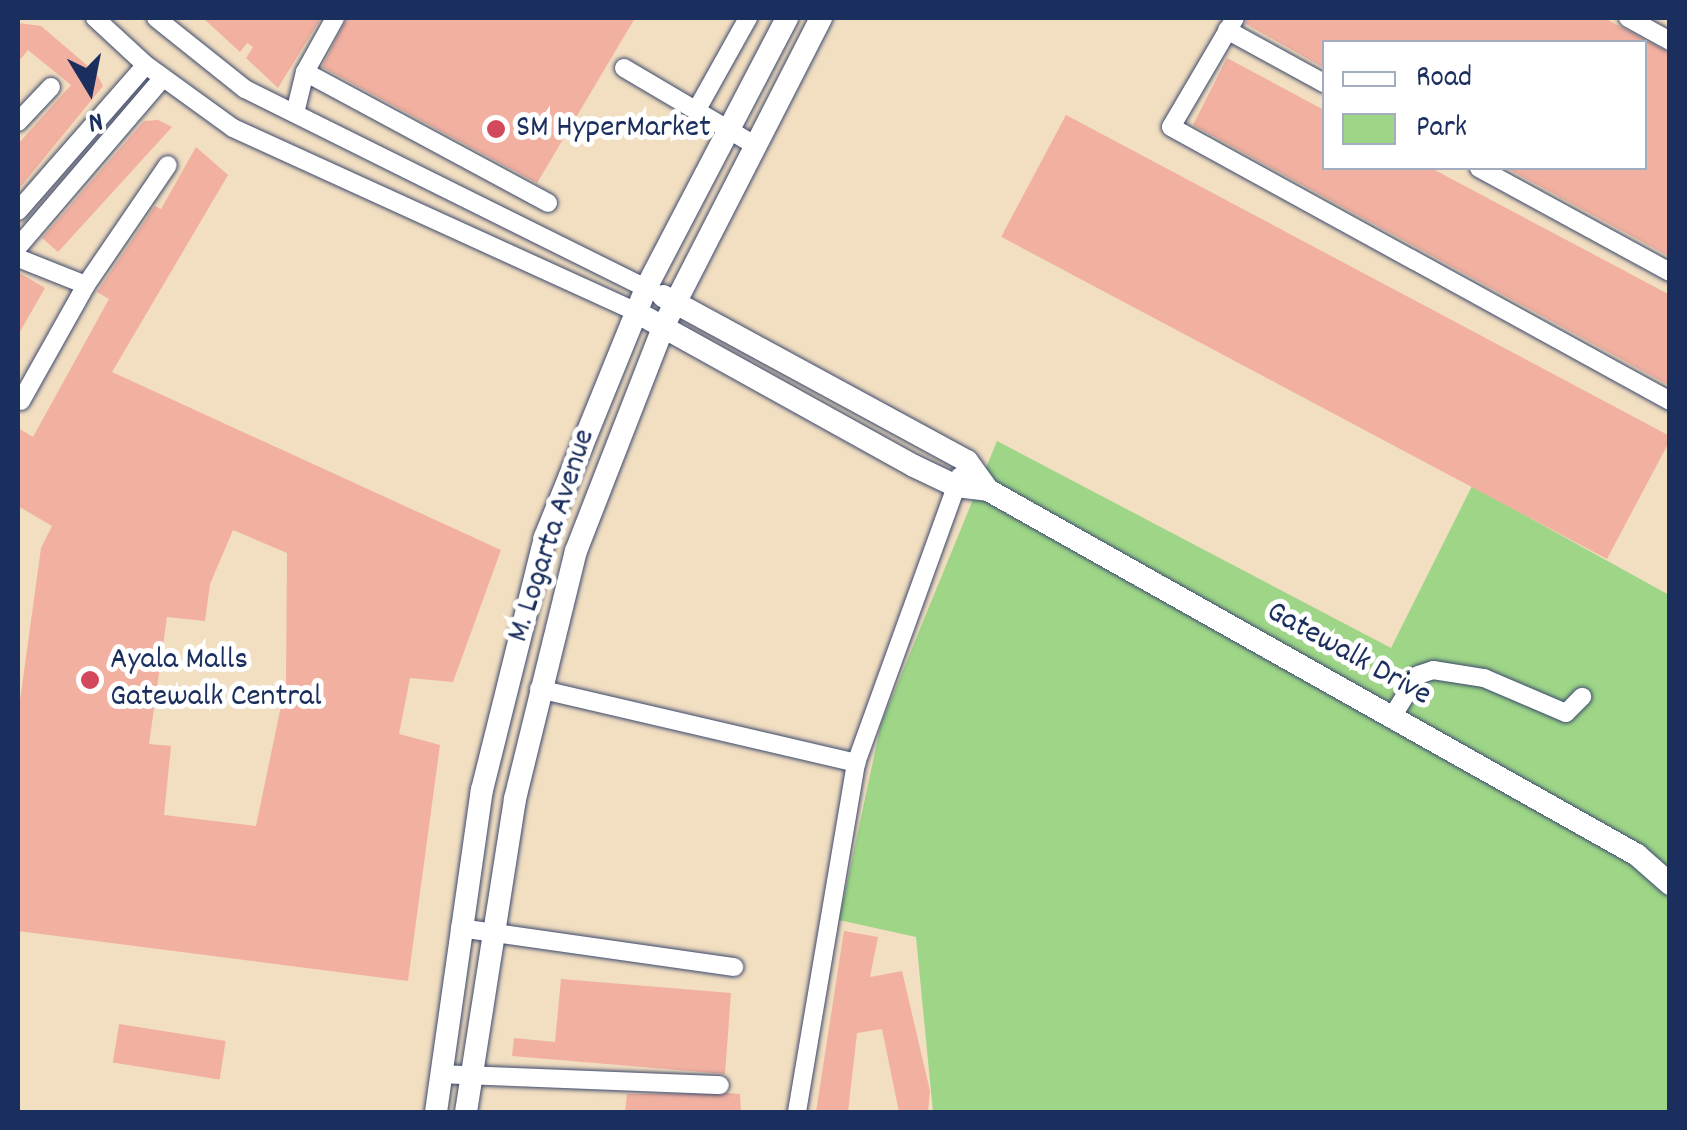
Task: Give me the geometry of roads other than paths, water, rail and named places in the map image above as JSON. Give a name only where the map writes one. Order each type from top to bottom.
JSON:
[{"type":"main road","name":"M. Logarta Avenue","points":[[436,1112],[482,790],[527,594],[646,288],[787,18]]},
{"type":"main road","name":"M. Logarta Avenue","points":[[466,1112],[492,933],[560,606],[664,325],[753,144],[821,18]]},
{"type":"main road","name":"Gatewalk Drive","points":[[646,288],[967,462],[988,490]]},
{"type":"main road","name":"Gatewalk Drive","points":[[636,312],[956,486],[988,490],[1637,855],[1670,884]]},
{"type":"main road","points":[[527,594],[560,606]]},
{"type":"street","points":[[95,18],[146,65],[232,128],[636,312]]},
{"type":"street","points":[[156,18],[245,89],[646,288]]},
{"type":"street","points":[[173,33],[186,18]]},
{"type":"street","points":[[295,113],[305,72],[335,18]]},
{"type":"street","points":[[696,111],[748,18]]},
{"type":"street","points":[[1628,18],[1670,41]]},
{"type":"street","points":[[1322,83],[1231,24],[1171,127],[1670,401]]},
{"type":"street","points":[[20,201],[146,65]]},
{"type":"street","points":[[624,68],[753,144]]},
{"type":"street","points":[[305,72],[548,203]]},
{"type":"street","points":[[18,247],[163,78]]},
{"type":"street","points":[[18,122],[51,87]]},
{"type":"street","points":[[20,401],[86,285],[168,165]]},
{"type":"street","points":[[1483,170],[1670,272]]},
{"type":"street","points":[[408,205],[422,174]]},
{"type":"street","points":[[18,258],[86,285]]},
{"type":"street","points":[[797,1112],[856,762],[967,462]]},
{"type":"street","points":[[1392,717],[1418,676],[1433,670],[1484,678],[1566,713],[1582,697]]},
{"type":"street","points":[[540,689],[856,762]]},
{"type":"street","points":[[460,928],[734,967]]},
{"type":"street","points":[[442,1074],[720,1085]]},
{"type":"place","name":"SM HyperMarket","points":[[496,129]]},
{"type":"place","name":"Ayala Malls Gatewalk Central","points":[[90,680]]}]
